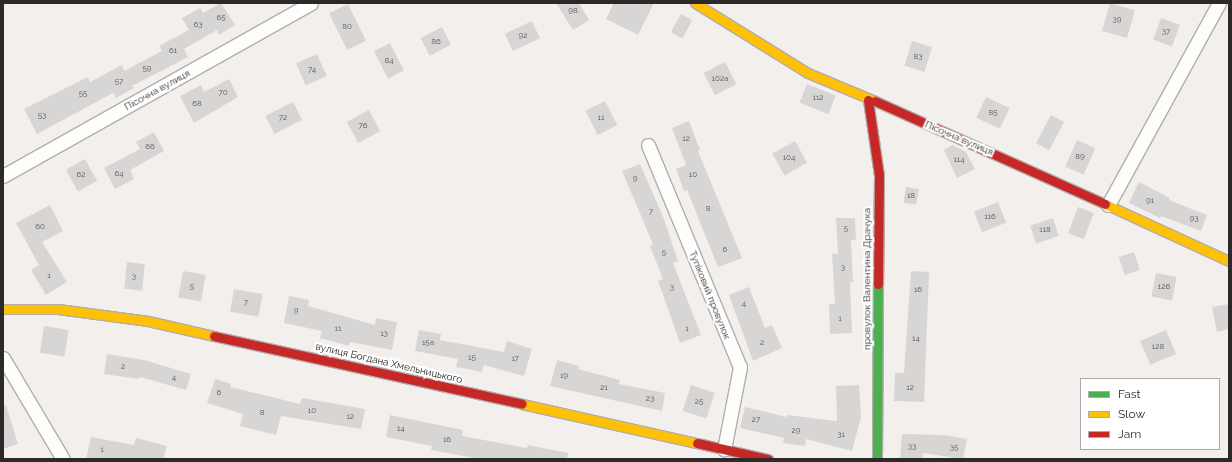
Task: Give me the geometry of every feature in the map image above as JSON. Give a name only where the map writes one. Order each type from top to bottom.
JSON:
[{"type":"street","name":"Пісочна вулиця","points":[[3,176],[311,3]]},
{"type":"street","name":"Пісочна вулиця","points":[[695,3],[808,73],[868,100],[973,143],[1229,261]]},
{"type":"street","points":[[1108,205],[1219,5]]},
{"type":"street","name":"провулок Валентина Драчука","points":[[868,100],[879,175],[877,459]]},
{"type":"street","name":"Тупіковий провулок","points":[[648,145],[740,367],[724,449]]},
{"type":"street","name":"вулиця Богдана Хмельницького","points":[[3,309],[58,309],[148,321],[768,459]]},
{"type":"street","points":[[3,358],[62,459]]},
{"type":"building","points":[[221,3],[235,25],[219,35],[217,30],[184,49],[188,57],[132,86],[134,88],[116,98],[113,93],[37,134],[24,109],[88,77],[90,82],[122,65],[124,71],[162,51],[159,46],[189,30],[182,18],[200,8],[203,13]]},
{"type":"building","points":[[556,3],[579,3],[589,20],[573,30]]},
{"type":"building","points":[[614,3],[654,3],[638,35],[606,19]]},
{"type":"building","points":[[1110,3],[1135,10],[1127,38],[1102,31]]},
{"type":"building","points":[[348,4],[366,41],[347,50],[329,13]]},
{"type":"building","points":[[681,14],[692,20],[682,39],[671,32]]},
{"type":"building","points":[[1161,18],[1180,25],[1172,46],[1153,40]]},
{"type":"building","points":[[532,21],[540,38],[513,51],[505,34]]},
{"type":"building","points":[[442,27],[451,45],[430,56],[421,38]]},
{"type":"building","points":[[912,41],[932,47],[924,72],[904,66]]},
{"type":"building","points":[[390,43],[404,71],[388,79],[374,51]]},
{"type":"building","points":[[317,54],[327,76],[306,85],[296,63]]},
{"type":"building","points":[[725,62],[736,84],[715,95],[704,73]]},
{"type":"building","points":[[229,79],[238,97],[194,123],[180,96],[201,85],[204,92]]},
{"type":"building","points":[[807,84],[836,96],[828,114],[800,103]]},
{"type":"building","points":[[986,97],[1010,108],[1000,129],[976,118]]},
{"type":"building","points":[[605,101],[617,125],[598,135],[585,111]]},
{"type":"building","points":[[293,102],[302,120],[274,134],[265,116]]},
{"type":"building","points":[[369,110],[380,131],[358,143],[347,122]]},
{"type":"building","points":[[1051,115],[1064,122],[1049,150],[1036,143]]},
{"type":"building","points":[[689,121],[700,150],[698,151],[742,258],[718,267],[687,190],[684,191],[676,169],[686,165],[672,128]]},
{"type":"building","points":[[154,132],[164,151],[130,170],[134,179],[115,189],[104,168],[140,149],[136,142]]},
{"type":"building","points":[[1077,140],[1095,148],[1083,175],[1065,166]]},
{"type":"building","points":[[795,141],[807,163],[784,175],[772,154]]},
{"type":"building","points":[[952,145],[966,152],[975,169],[957,178],[944,150]]},
{"type":"building","points":[[85,159],[97,181],[78,192],[66,170]]},
{"type":"building","points":[[640,164],[664,219],[678,261],[673,263],[701,335],[680,343],[658,281],[663,279],[650,246],[653,244],[622,171]]},
{"type":"building","points":[[1139,182],[1170,198],[1169,200],[1207,215],[1201,231],[1161,216],[1160,218],[1129,203]]},
{"type":"building","points":[[906,187],[919,189],[916,205],[903,203]]},
{"type":"building","points":[[998,202],[1006,222],[982,232],[974,212]]},
{"type":"building","points":[[50,205],[63,231],[42,242],[67,282],[46,295],[31,270],[39,265],[16,223]]},
{"type":"building","points":[[1078,207],[1094,213],[1084,239],[1068,233]]},
{"type":"building","points":[[836,218],[855,218],[856,240],[851,240],[853,282],[850,282],[852,333],[830,334],[829,304],[835,304],[832,254],[838,254]]},
{"type":"building","points":[[1053,218],[1059,236],[1036,243],[1030,225]]},
{"type":"building","points":[[1134,252],[1140,270],[1125,275],[1119,257]]},
{"type":"building","points":[[127,262],[145,264],[142,291],[124,289]]},
{"type":"building","points":[[183,271],[206,275],[201,302],[178,298]]},
{"type":"building","points":[[911,271],[929,272],[924,402],[894,401],[895,373],[904,373]]},
{"type":"building","points":[[1156,273],[1177,277],[1172,301],[1151,297]]},
{"type":"building","points":[[749,287],[765,328],[772,325],[782,348],[753,361],[729,295]]},
{"type":"building","points":[[234,289],[263,294],[259,317],[230,312]]},
{"type":"building","points":[[289,296],[309,300],[308,306],[375,325],[376,318],[397,322],[392,350],[350,342],[349,346],[320,338],[322,331],[284,323]]},
{"type":"building","points":[[1229,304],[1229,329],[1217,332],[1212,307]]},
{"type":"building","points":[[44,326],[69,330],[64,357],[40,353]]},
{"type":"building","points":[[419,330],[441,334],[440,340],[504,352],[507,341],[532,349],[524,376],[484,365],[482,372],[456,367],[458,359],[415,351]]},
{"type":"building","points":[[1166,330],[1176,354],[1150,365],[1140,341]]},
{"type":"building","points":[[107,354],[144,360],[191,374],[186,390],[140,377],[139,379],[104,374]]},
{"type":"building","points":[[557,360],[579,366],[578,369],[620,380],[619,384],[665,393],[662,411],[550,386]]},
{"type":"building","points":[[215,379],[231,384],[230,387],[300,404],[302,398],[365,409],[361,429],[281,416],[276,435],[240,426],[243,414],[207,403]]},
{"type":"building","points":[[691,385],[715,393],[706,418],[683,411]]},
{"type":"building","points":[[859,385],[861,417],[852,451],[806,439],[805,446],[783,443],[784,438],[740,428],[745,407],[787,417],[787,415],[837,421],[836,386]]},
{"type":"building","points":[[3,405],[6,405],[18,444],[3,449]]},
{"type":"building","points":[[390,415],[463,430],[462,436],[527,448],[528,445],[568,453],[567,459],[480,459],[431,450],[432,446],[386,437]]},
{"type":"building","points":[[902,434],[944,435],[967,439],[963,459],[923,453],[923,459],[900,459]]},
{"type":"building","points":[[91,437],[134,445],[136,438],[167,446],[163,459],[86,459]]},
{"type":"traffic: fast","points":[[877,459],[878,284]]},
{"type":"traffic: slow","points":[[695,3],[808,73],[875,101]]},
{"type":"traffic: slow","points":[[1105,204],[1229,261]]},
{"type":"traffic: slow","points":[[3,309],[58,309],[148,321],[214,336]]},
{"type":"traffic: slow","points":[[522,404],[697,443]]},
{"type":"traffic: jam","points":[[868,100],[879,175],[878,284]]},
{"type":"traffic: jam","points":[[875,101],[1105,204]]},
{"type":"traffic: jam","points":[[214,336],[522,404]]},
{"type":"traffic: jam","points":[[697,443],[768,459]]}]
